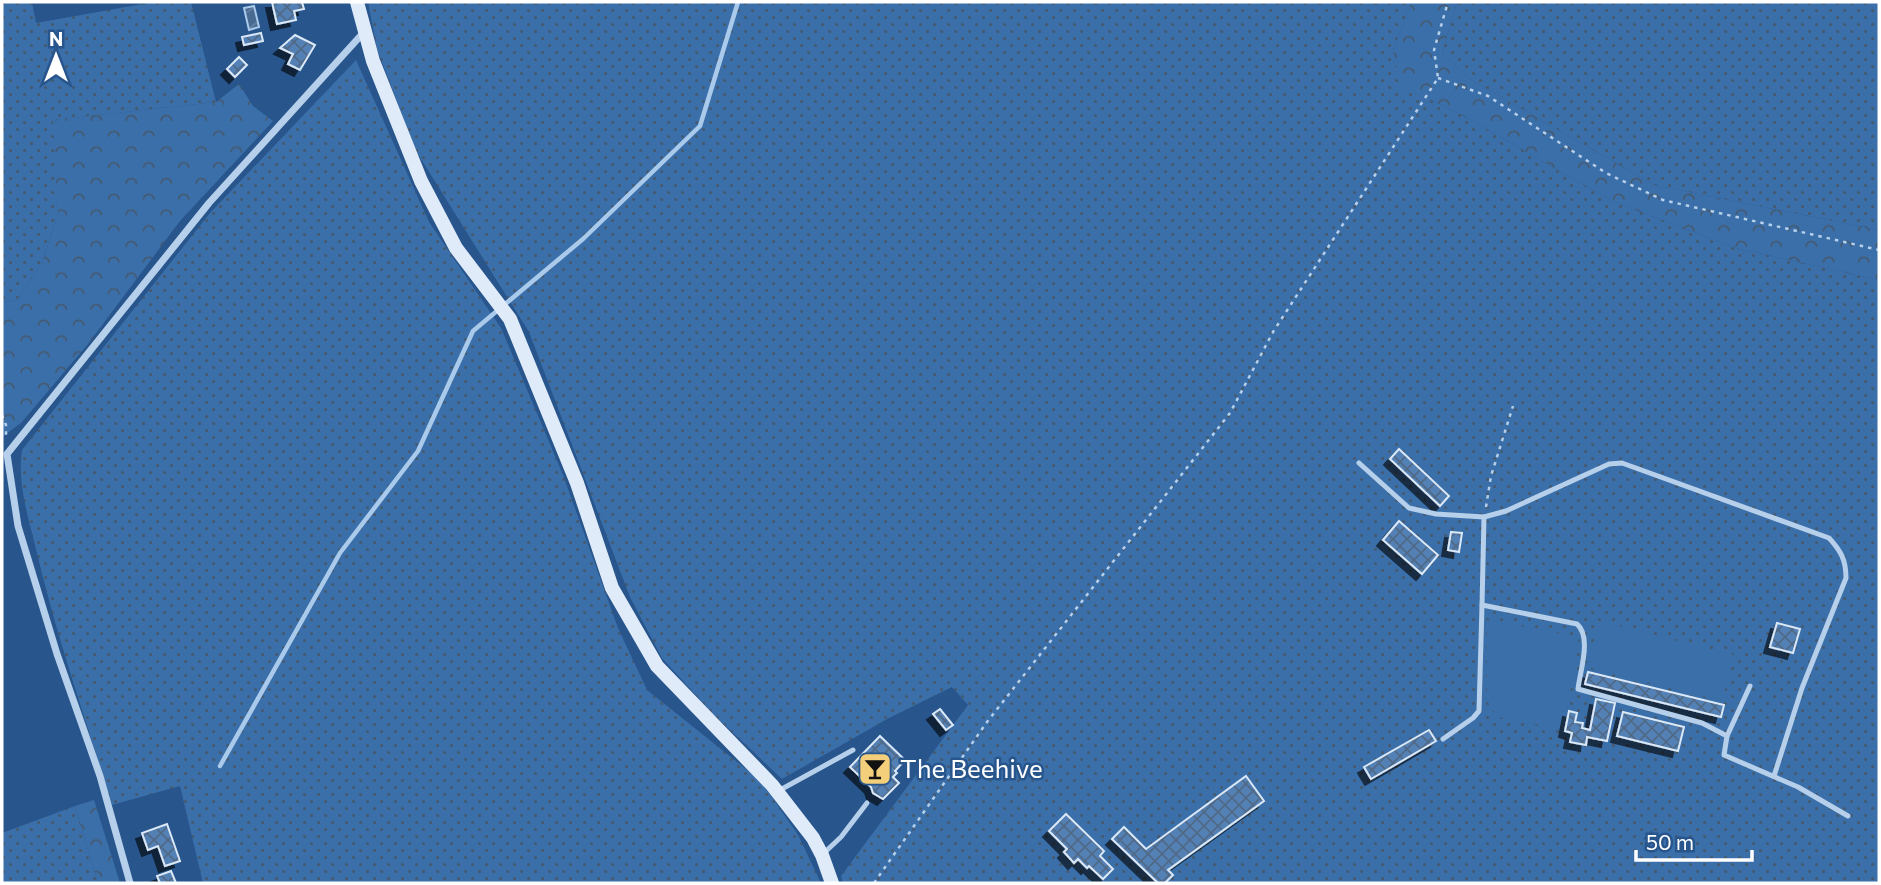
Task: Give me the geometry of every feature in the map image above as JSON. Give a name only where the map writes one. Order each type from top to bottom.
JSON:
[{"type":"street","points":[[357,2],[373,61],[421,181],[456,248],[510,319],[577,484],[612,588],[657,666],[777,792],[813,838],[832,883]]},
{"type":"street","points":[[130,883],[100,776],[57,654],[18,526],[7,454],[209,202],[364,32]]},
{"type":"lane","points":[[1359,463],[1409,508],[1436,514],[1484,517],[1506,511],[1609,464],[1622,463],[1829,538],[1841,551],[1846,564],[1846,578],[1802,688],[1774,776]]},
{"type":"lane","points":[[1443,739],[1479,711],[1484,517]]},
{"type":"lane","points":[[1482,605],[1577,624],[1585,636],[1578,689],[1702,723],[1727,736]]},
{"type":"lane","points":[[1749,686],[1727,736],[1724,755],[1798,786],[1848,816]]},
{"type":"lane","points":[[777,792],[853,750]]},
{"type":"lane","points":[[822,855],[841,838],[867,803]]},
{"type":"path","points":[[874,883],[986,722],[1230,413],[1273,332],[1438,78],[1434,50],[1448,2]]},
{"type":"path","points":[[1438,78],[1488,96],[1606,173],[1663,200],[1879,250]]},
{"type":"path","points":[[1484,517],[1491,476],[1513,406]]},
{"type":"path","points":[[2,415],[6,425],[7,454]]},
{"type":"green space","points":[[2,2],[32,2],[36,23],[154,2],[191,2],[216,102],[54,120],[58,213],[43,260],[17,300],[2,302]]},
{"type":"green space","points":[[368,2],[1412,2],[1393,50],[1425,97],[1464,116],[1612,201],[1736,248],[1879,280],[1879,883],[843,883],[841,876],[968,705],[952,687],[889,718],[782,779],[713,714],[662,658],[630,597],[529,332],[416,151],[377,49]]},
{"type":"green space","points":[[1412,2],[1457,2],[1442,53],[1470,79],[1654,185],[1879,230],[1879,280],[1736,248],[1612,201],[1464,116],[1425,97],[1400,89],[1393,50]]},
{"type":"green space","points":[[1457,2],[1879,2],[1879,230],[1654,185],[1470,79],[1442,53]]},
{"type":"green space","points":[[356,60],[429,222],[501,328],[563,475],[618,628],[647,690],[761,781],[798,835],[821,883],[203,883],[180,786],[112,805],[44,581],[24,500],[22,450],[210,213]]},
{"type":"green space","points":[[239,84],[253,106],[273,121],[180,221],[88,344],[21,423],[2,437],[2,302],[17,300],[43,260],[58,213],[53,120],[216,102]]},
{"type":"green space","points":[[1487,620],[1579,637],[1564,730],[1498,717],[1487,701]]},
{"type":"green space","points":[[1599,621],[1734,655],[1722,701],[1587,667]]},
{"type":"green space","points":[[94,800],[120,883],[98,883],[75,806]]},
{"type":"green space","points":[[75,806],[98,883],[2,883],[2,833]]},
{"type":"water","points":[[254,6],[259,27],[249,30],[244,8]]},
{"type":"building","points":[[272,2],[302,2],[304,9],[294,11],[296,20],[277,24]]},
{"type":"building","points":[[261,33],[263,41],[244,45],[242,37]]},
{"type":"building","points":[[295,35],[315,45],[300,70],[288,64],[293,54],[280,48]]},
{"type":"building","points":[[239,57],[247,65],[235,77],[227,69]]},
{"type":"building","points":[[1399,449],[1449,496],[1440,506],[1390,459]]},
{"type":"building","points":[[1399,521],[1438,555],[1422,574],[1383,540]]},
{"type":"building","points":[[1451,532],[1462,533],[1459,552],[1448,550]]},
{"type":"building","points":[[1777,623],[1800,629],[1793,653],[1770,647]]},
{"type":"building","points":[[1588,672],[1724,705],[1721,717],[1585,684]]},
{"type":"building","points":[[1596,699],[1615,703],[1607,741],[1587,737],[1586,745],[1570,742],[1572,733],[1565,731],[1569,711],[1577,713],[1575,722],[1583,723],[1582,728],[1590,730]]},
{"type":"building","points":[[940,709],[953,725],[946,730],[933,714]]},
{"type":"building","points":[[1623,712],[1684,727],[1678,751],[1617,736]]},
{"type":"building","points":[[1429,730],[1436,741],[1371,779],[1364,767]]},
{"type":"building","name":"The Beehive","points":[[880,736],[905,760],[893,777],[899,783],[883,799],[873,793],[871,787],[850,767]]},
{"type":"building","points":[[1246,776],[1264,801],[1168,870],[1173,875],[1165,883],[1158,883],[1112,839],[1124,827],[1146,849]]},
{"type":"building","points":[[1066,814],[1104,851],[1100,856],[1113,869],[1103,879],[1078,859],[1074,863],[1064,852],[1067,849],[1049,831]]},
{"type":"building","points":[[167,824],[180,861],[165,866],[158,846],[148,850],[142,833]]},
{"type":"building","points":[[171,871],[176,883],[160,883],[157,876]]},
{"type":"waterway","points":[[220,766],[340,553],[418,451],[473,331],[583,239],[700,126],[738,2]]},
{"type":"place","name":"The Beehive","points":[[875,769]]}]
